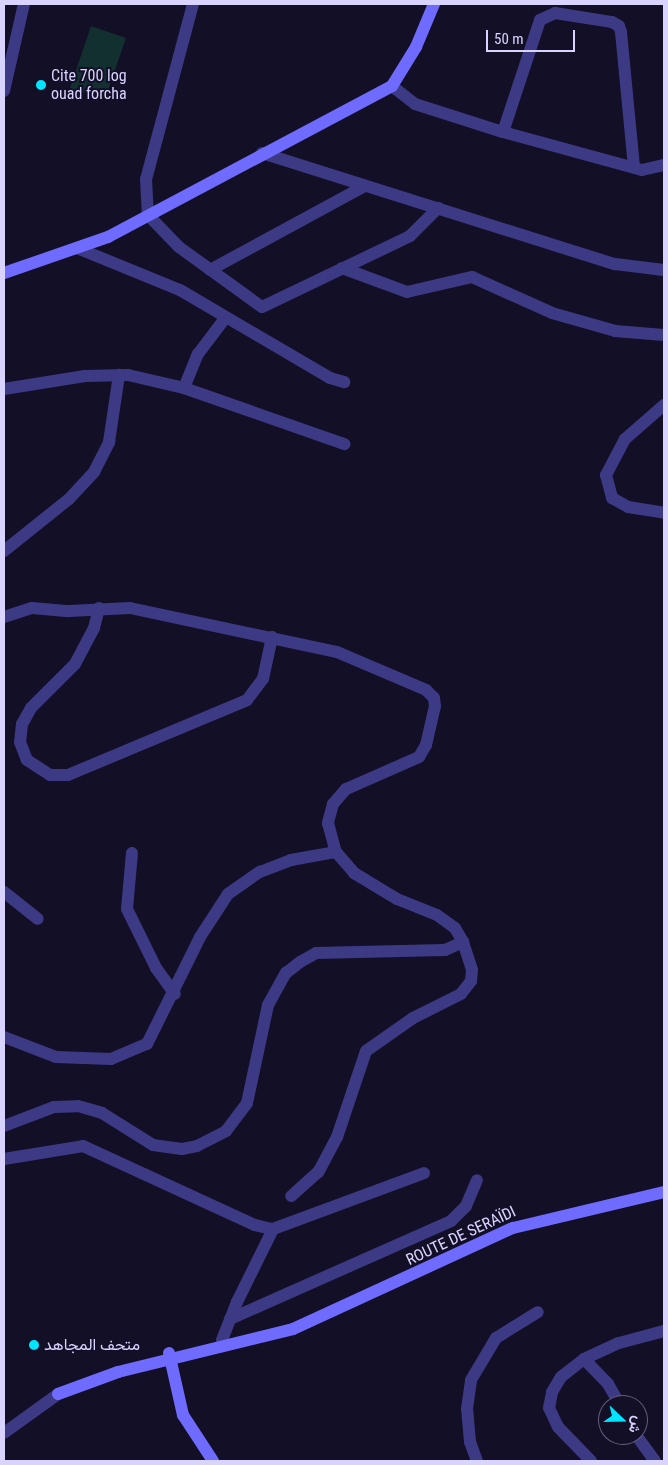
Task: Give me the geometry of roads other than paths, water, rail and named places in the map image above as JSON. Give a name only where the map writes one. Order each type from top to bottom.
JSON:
[{"type":"main road","points":[[4,273],[108,237],[262,153],[392,86],[416,47],[434,4]]},
{"type":"main road","name":"ROUTE DE SERAÏDI","points":[[58,1394],[100,1370],[165,1357],[308,1323],[513,1228],[664,1192]]},
{"type":"main road","name":"ROUTE DE SERAÏDI","points":[[165,1357],[222,1340],[308,1323]]},
{"type":"main road","points":[[165,1357],[174,1416],[206,1461]]},
{"type":"main road","points":[[165,1357],[182,1416],[213,1461]]},
{"type":"street","points":[[4,91],[24,4]]},
{"type":"street","points":[[193,4],[146,178],[148,215],[179,247],[262,307],[410,236],[438,208]]},
{"type":"street","points":[[503,132],[540,20],[555,13],[612,22],[619,26],[621,32],[634,168]]},
{"type":"street","points":[[392,86],[415,104],[503,132],[642,170],[664,165]]},
{"type":"street","points":[[262,153],[615,264],[664,270]]},
{"type":"street","points":[[210,270],[365,186]]},
{"type":"street","points":[[77,248],[180,290],[330,378],[344,382]]},
{"type":"street","points":[[342,268],[407,292],[472,278],[552,313],[615,331],[664,335]]},
{"type":"street","points":[[184,388],[198,354],[226,317]]},
{"type":"street","points":[[4,389],[85,376],[119,376],[184,388],[344,444]]},
{"type":"street","points":[[4,551],[69,499],[94,472],[109,442],[119,376]]},
{"type":"street","points":[[664,405],[625,439],[606,475],[612,498],[628,507],[664,514]]},
{"type":"street","points":[[4,617],[32,608],[69,611],[99,608],[130,608],[337,652],[426,690],[435,702],[426,745],[419,757],[355,784],[333,804],[328,823],[336,852],[354,873],[396,899],[437,915],[455,928],[464,942],[472,970],[469,986],[461,994],[414,1018],[366,1051],[337,1137],[318,1172],[291,1196]]},
{"type":"street","points":[[99,608],[92,634],[75,664],[32,708],[22,724],[22,752],[33,766],[50,775],[68,775],[247,700],[263,679],[272,637]]},
{"type":"street","points":[[4,1037],[56,1057],[111,1059],[147,1044],[175,994],[200,937],[228,894],[260,872],[291,860],[336,852]]},
{"type":"street","points":[[132,853],[128,909],[156,968],[175,994]]},
{"type":"street","points":[[4,892],[38,919]]},
{"type":"street","points":[[4,1126],[54,1107],[78,1106],[102,1114],[152,1145],[167,1148],[197,1146],[226,1131],[247,1103],[268,1005],[286,973],[300,962],[316,953],[445,950],[464,942]]},
{"type":"street","points":[[4,1159],[83,1146],[255,1225],[272,1229],[424,1173]]},
{"type":"street","points":[[230,1318],[451,1221],[466,1206],[477,1180]]},
{"type":"street","points":[[222,1340],[230,1318],[272,1229]]},
{"type":"street","points":[[477,1461],[470,1442],[467,1409],[471,1380],[496,1338],[538,1312]]},
{"type":"street","points":[[591,1461],[558,1427],[549,1408],[552,1392],[561,1377],[584,1359],[619,1344],[664,1331]]},
{"type":"street","points":[[584,1359],[608,1384],[614,1395]]},
{"type":"street","name":"ROUTE DE SERAÏDI","points":[[4,1432],[58,1394]]},
{"type":"street","points":[[643,1445],[655,1461]]},
{"type":"place","name":"Cite 700 log ouad forcha","points":[[41,85]]},
{"type":"place","name":"متحف المجاهد","points":[[34,1345]]}]
